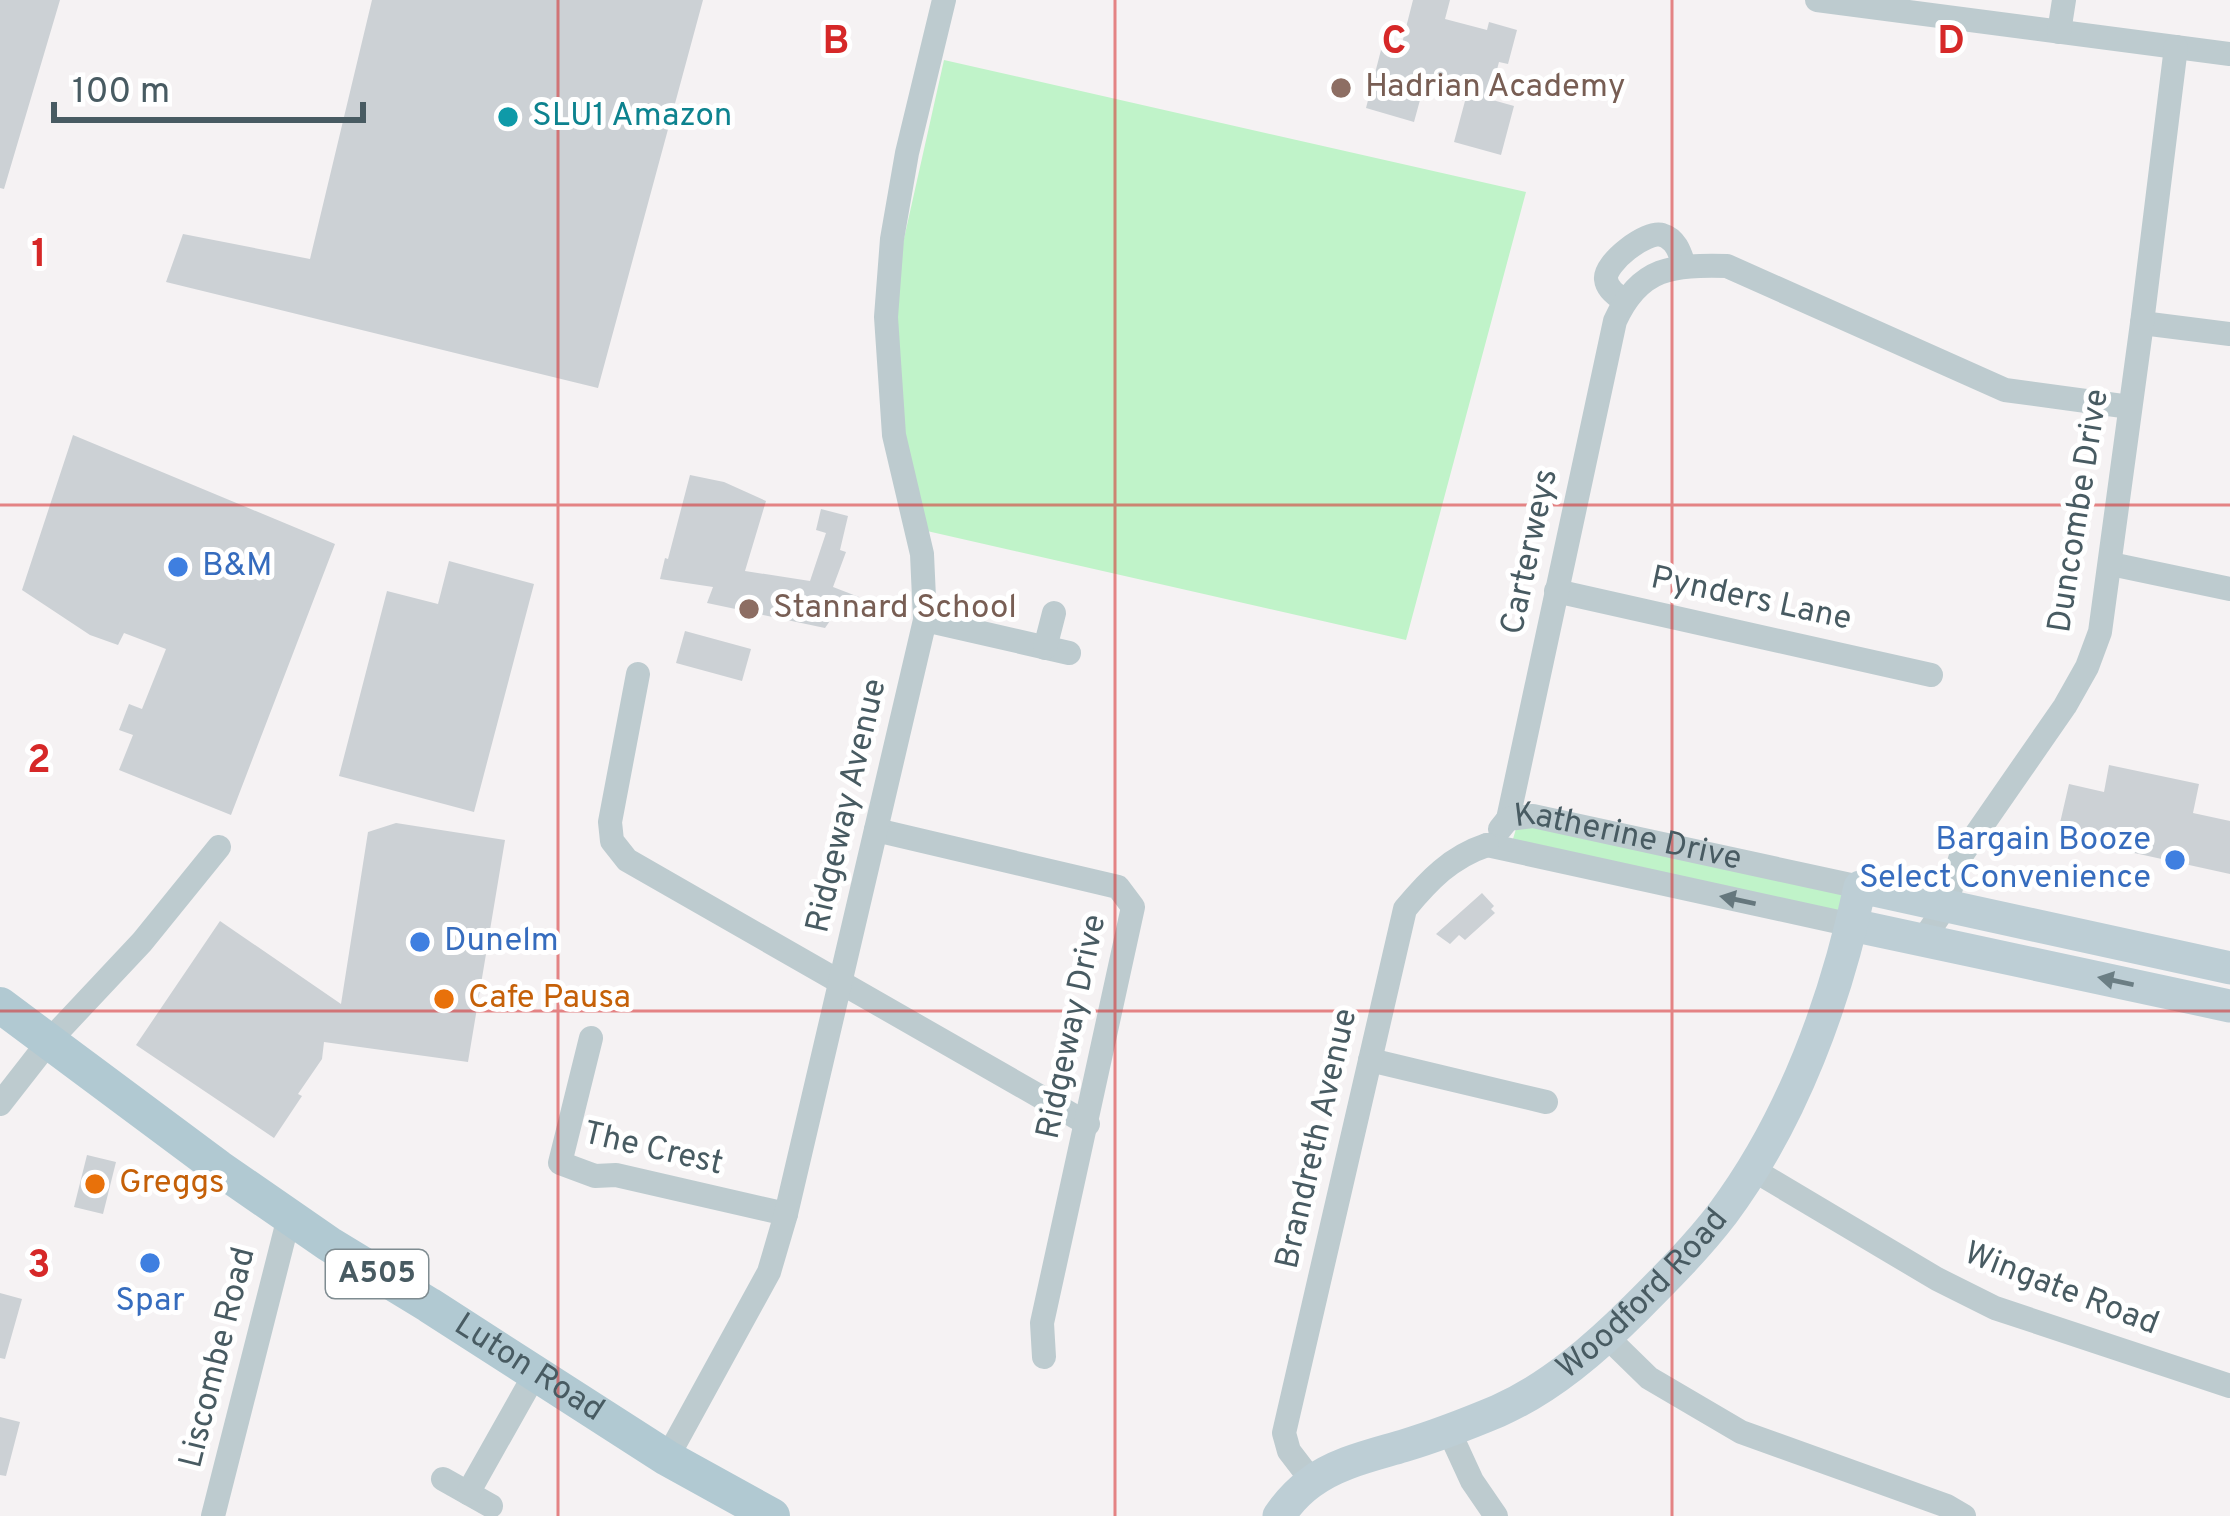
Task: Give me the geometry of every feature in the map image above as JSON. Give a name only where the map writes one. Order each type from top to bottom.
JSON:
[{"type":"main road","name":"Luton Road","points":[[0,1005],[289,1216],[667,1458],[772,1516]]},
{"type":"street","name":"Ridgeway Avenue","points":[[667,1458],[769,1272],[925,620],[922,554],[894,435],[886,317],[892,239],[907,153],[944,0]]},
{"type":"street","points":[[1817,0],[2230,54]]},
{"type":"street","points":[[2060,32],[2064,0]]},
{"type":"street","name":"Duncombe Drive","points":[[1923,940],[1945,907],[1961,856],[2065,706],[2087,667],[2099,632],[2176,47]]},
{"type":"street","name":"Carterweys","points":[[1508,819],[1615,320],[1624,300],[1610,289],[1609,266],[1651,235],[1663,235],[1676,245],[1684,265],[1726,266],[2006,390],[2130,407]]},
{"type":"street","points":[[1624,300],[1670,267],[1684,265]]},
{"type":"street","points":[[2142,323],[2230,334]]},
{"type":"street","points":[[2110,564],[2230,589]]},
{"type":"street","name":"Pynders Lane","points":[[1556,591],[1931,675]]},
{"type":"street","points":[[925,620],[1057,651],[1054,613]]},
{"type":"street","points":[[638,674],[610,822],[612,841],[627,860],[1088,1124]]},
{"type":"street","name":"Katherine Drive","points":[[2230,968],[1533,816],[1508,819],[1487,845],[2230,1006]]},
{"type":"street","name":"Ridgeway Drive","points":[[876,830],[1118,886],[1133,907],[1042,1323],[1044,1357]]},
{"type":"street","name":"Brandreth Avenue","points":[[1312,1481],[1289,1451],[1284,1433],[1406,908],[1436,872],[1487,845]]},
{"type":"street","points":[[0,1104],[219,847]]},
{"type":"street","points":[[1852,925],[1860,886]]},
{"type":"street","name":"Woodford Road","points":[[1279,1516],[1312,1481],[1504,1408],[1565,1371],[1664,1280],[1722,1214],[1785,1112],[1820,1025],[1852,925]]},
{"type":"street","name":"The Crest","points":[[591,1038],[560,1163],[595,1176],[616,1175],[786,1214]]},
{"type":"street","points":[[1370,1060],[1546,1102]]},
{"type":"street","name":"Wingate Road","points":[[1752,1169],[1937,1279],[1995,1308],[2230,1386]]},
{"type":"street","name":"Liscombe Road","points":[[213,1516],[289,1216]]},
{"type":"street","points":[[1607,1337],[1649,1378],[1741,1432],[1964,1516]]},
{"type":"street","points":[[468,1493],[536,1374]]},
{"type":"street","points":[[1449,1431],[1472,1481],[1496,1516]]},
{"type":"street","points":[[443,1479],[491,1506]]},
{"type":"green space","points":[[944,60],[1526,192],[1406,640],[927,531],[902,431],[895,328],[903,243]]},
{"type":"green space","points":[[1518,822],[1845,895],[1842,912],[1513,839]]},
{"type":"building","points":[[0,0],[60,0],[4,189],[0,188]]},
{"type":"building","name":"SLU1 Amazon","points":[[372,0],[703,0],[598,388],[166,282],[183,234],[310,259]]},
{"type":"building","points":[[1413,0],[1450,0],[1445,19],[1487,30],[1489,22],[1517,30],[1508,64],[1499,62],[1489,99],[1514,106],[1501,155],[1454,142],[1465,101],[1423,89],[1414,122],[1366,108],[1381,50],[1399,55]]},
{"type":"building","name":"B&M","points":[[73,435],[335,544],[231,815],[119,770],[133,735],[119,730],[129,704],[142,709],[166,649],[124,633],[118,645],[90,635],[22,590]]},
{"type":"building","points":[[690,475],[724,482],[766,501],[745,571],[810,581],[826,533],[816,530],[821,509],[848,516],[840,550],[846,552],[833,587],[859,597],[847,618],[834,615],[825,628],[707,603],[713,587],[660,579]]},
{"type":"building","points":[[449,561],[534,584],[474,812],[339,776],[387,591],[438,604]]},
{"type":"building","points":[[685,631],[751,649],[742,681],[676,663]]},
{"type":"building","points":[[2109,765],[2199,784],[2193,813],[2230,821],[2230,874],[2057,836],[2069,784],[2104,792]]},
{"type":"building","points":[[396,823],[505,840],[468,1062],[324,1042],[322,1059],[274,1138],[136,1045],[220,921],[341,1004],[368,832]]},
{"type":"building","points":[[1482,893],[1495,913],[1465,940],[1459,935],[1450,944],[1436,934]]},
{"type":"building","name":"Greggs","points":[[87,1155],[116,1162],[103,1214],[74,1207]]},
{"type":"building","points":[[0,1293],[22,1299],[5,1359],[0,1358]]},
{"type":"building","points":[[0,1417],[20,1422],[6,1476],[0,1475]]},
{"type":"place","name":"Hadrian Academy","points":[[1341,88]]},
{"type":"place","name":"SLU1 Amazon","points":[[508,117]]},
{"type":"place","name":"B&M","points":[[178,567]]},
{"type":"place","name":"Stannard School","points":[[749,609]]},
{"type":"place","name":"Bargain Booze Select Convenience","points":[[2175,860]]},
{"type":"place","name":"Dunelm","points":[[420,942]]},
{"type":"place","name":"Cafe Pausa","points":[[444,999]]},
{"type":"place","name":"Greggs","points":[[95,1184]]},
{"type":"place","name":"Spar","points":[[150,1263]]}]
